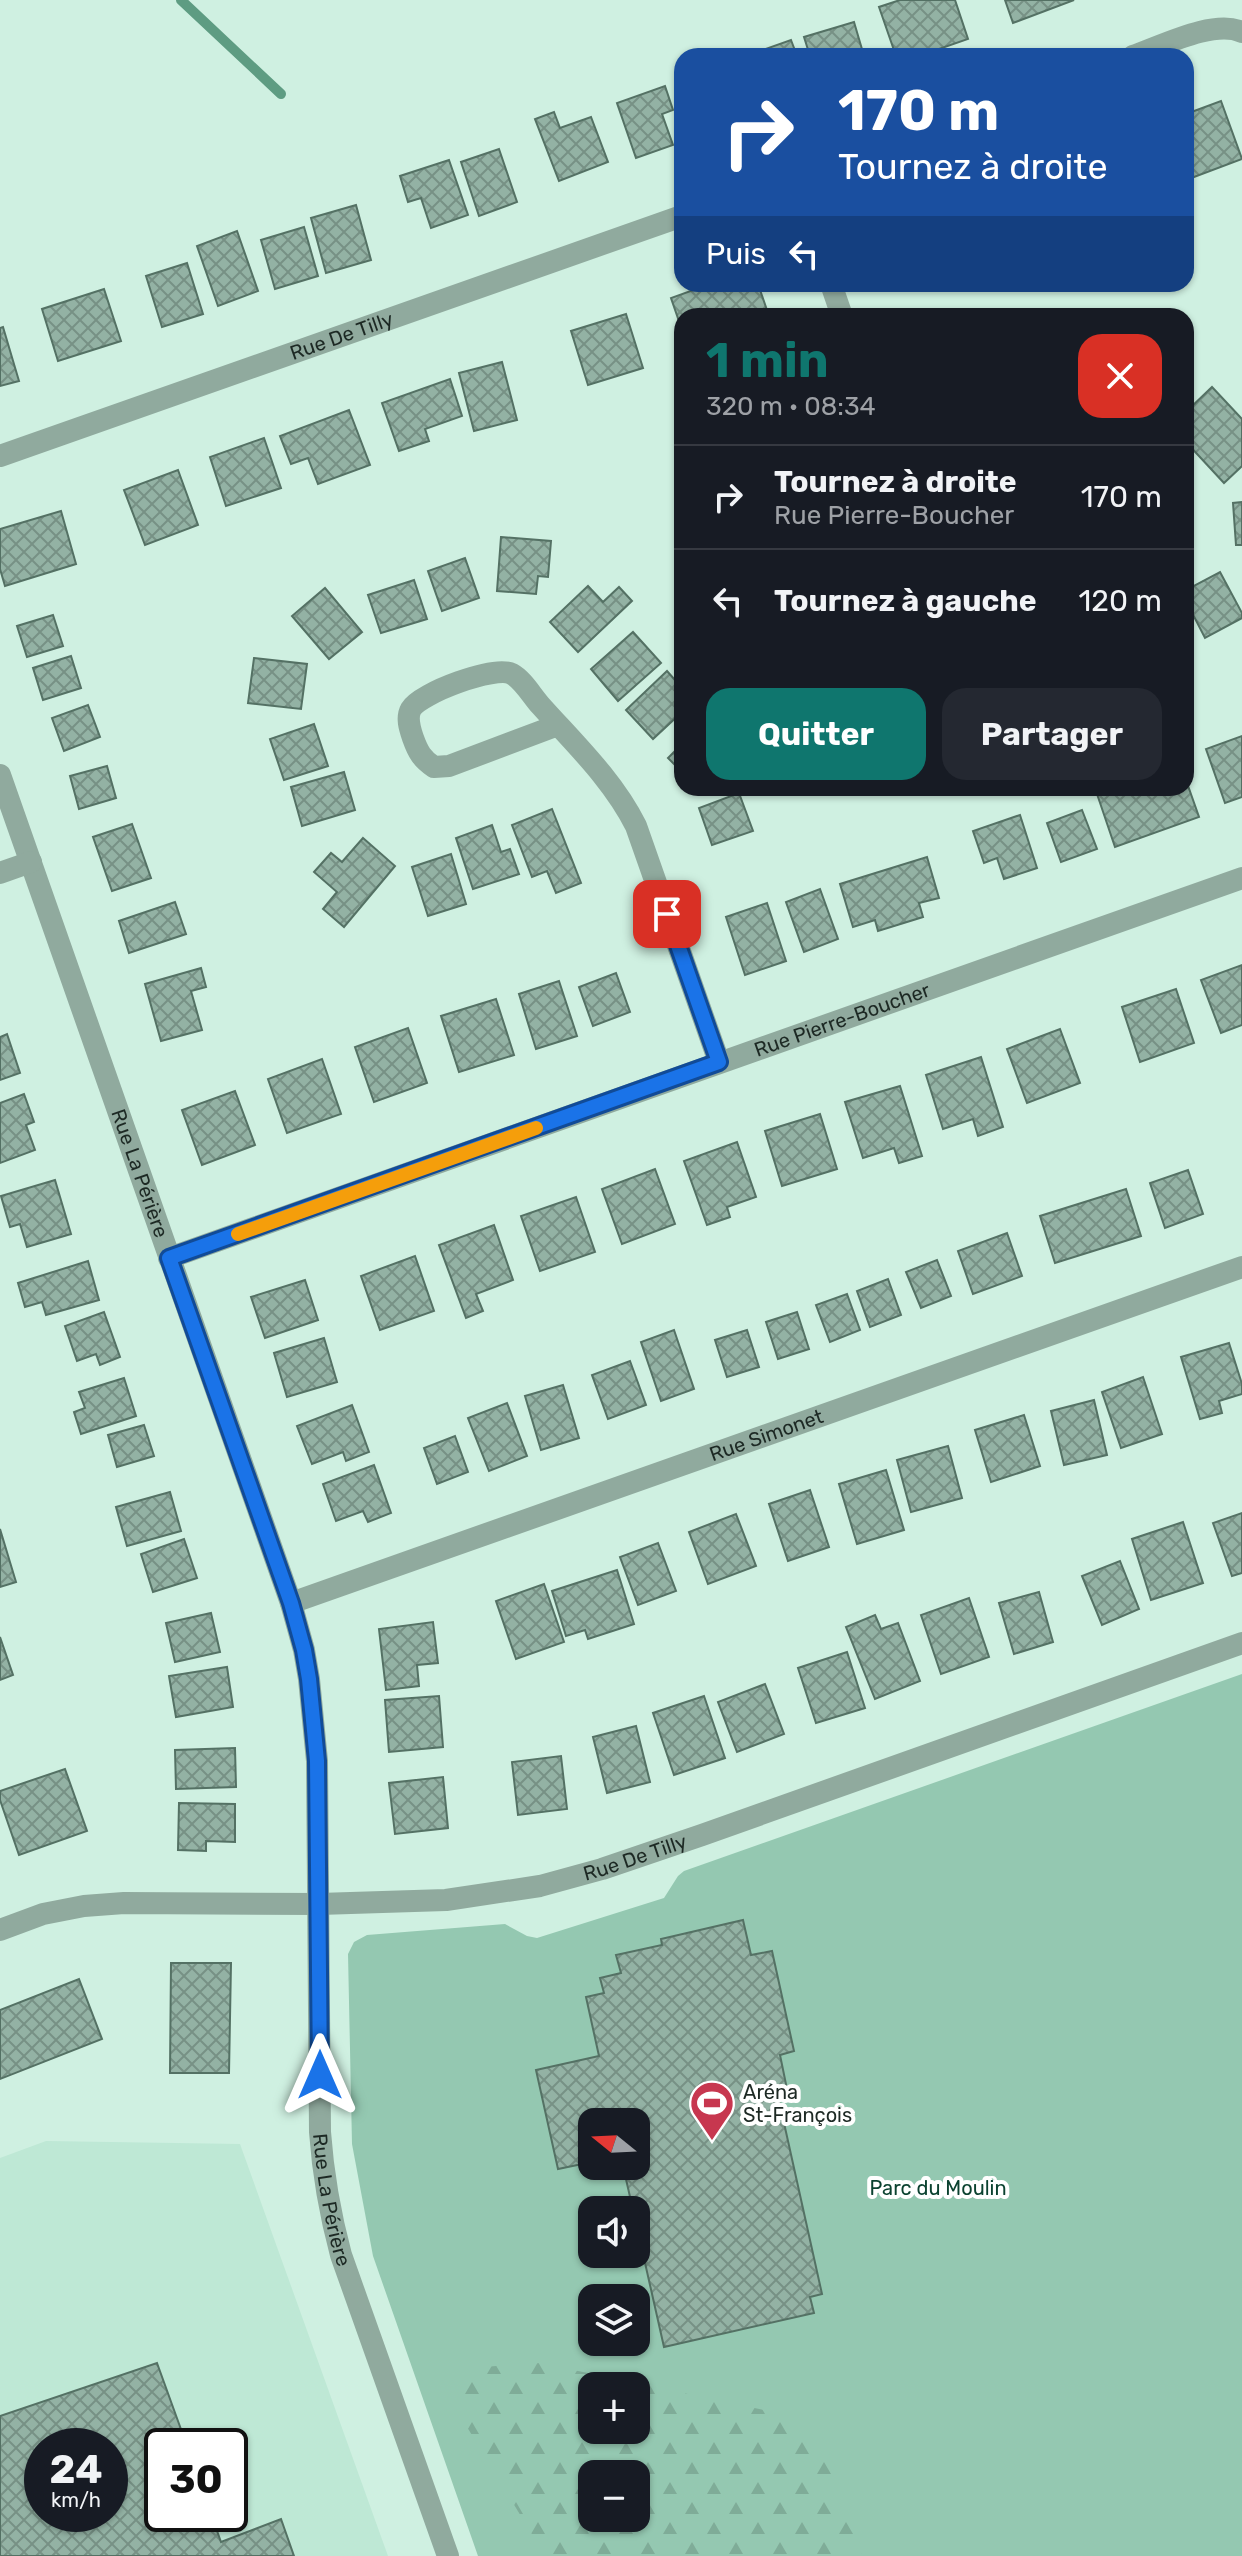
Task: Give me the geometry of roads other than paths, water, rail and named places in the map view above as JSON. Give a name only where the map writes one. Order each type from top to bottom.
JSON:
[{"type":"street","points":[[1155,48],[1205,30],[1219,28],[1242,32]]},
{"type":"street","name":"Rue De Tilly","points":[[0,456],[674,219]]},
{"type":"street","points":[[558,725],[449,766],[434,767],[421,758],[409,728],[410,711],[421,697],[489,672],[501,671],[513,675],[613,786],[636,826],[719,1062]]},
{"type":"street","name":"Rue La Périère","points":[[0,775],[291,1603],[304,1650],[317,1761],[320,2132],[323,2172],[341,2255],[448,2556]]},
{"type":"street","points":[[0,873],[31,862]]},
{"type":"street","name":"Rue Pierre-Boucher","points":[[169,1258],[1242,878]]},
{"type":"street","name":"Rue Simonet","points":[[291,1603],[1242,1267]]},
{"type":"street","name":"Rue De Tilly","points":[[0,1930],[43,1914],[84,1906],[446,1900],[540,1886],[602,1869],[702,1835],[1242,1643]]},
{"type":"waterway","points":[[181,0],[281,94]]},
{"type":"place","name":"Aréna St-François","points":[[712,2142]]},
{"type":"park label","name":"Parc du Moulin","points":[[938,2188]]}]
